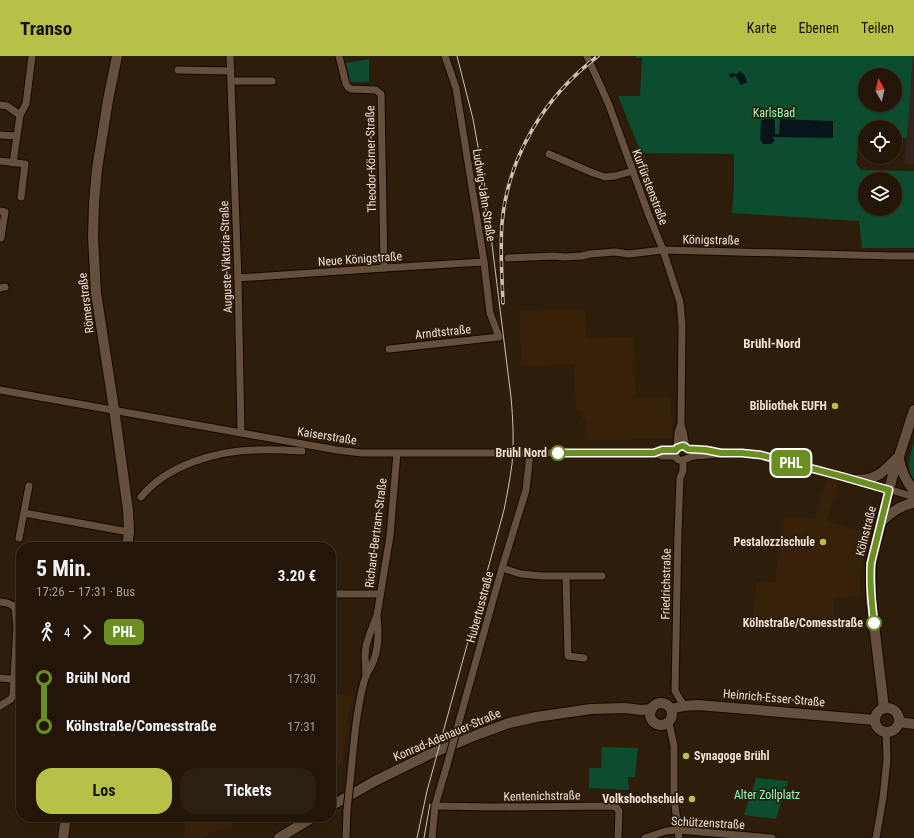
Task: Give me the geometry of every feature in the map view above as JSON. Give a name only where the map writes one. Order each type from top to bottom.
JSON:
[{"type":"main road","name":"Römerstraße","points":[[117,56],[108,100],[97,170],[94,203],[94,230],[96,294],[128,510],[129,532],[128,542]]},
{"type":"main road","name":"Kölnstraße","points":[[884,708],[871,599],[870,572],[889,490],[898,457],[914,410]]},
{"type":"main road","points":[[855,480],[879,476],[898,457]]},
{"type":"main road","points":[[898,457],[904,475],[914,491]]},
{"type":"main road","points":[[881,522],[900,507],[914,503]]},
{"type":"main road","points":[[661,703],[667,705],[671,709],[672,718],[669,722],[662,725],[655,723],[651,717],[650,713],[656,704],[661,703]]},
{"type":"main road","name":"Heinrich-Esser-Straße","points":[[671,709],[698,705],[875,720]]},
{"type":"main road","points":[[884,708],[892,709],[899,718],[897,726],[892,731],[886,732],[879,729],[875,723],[875,717],[879,711],[884,708]]},
{"type":"main road","name":"Konrad-Adenauer-Straße","points":[[336,803],[375,781],[422,758],[509,723],[591,709],[652,709]]},
{"type":"main road","points":[[898,722],[914,724]]},
{"type":"main road","points":[[63,838],[65,822]]},
{"type":"main road","points":[[279,838],[305,822]]},
{"type":"street","points":[[13,162],[20,114],[26,104],[32,56]]},
{"type":"street","name":"Auguste-Viktoria-Straße","points":[[230,56],[238,278],[241,432]]},
{"type":"street","name":"Theodor-Körner-Straße","points":[[339,56],[348,87],[351,89],[376,90],[381,94],[384,268]]},
{"type":"street","name":"Ludwig-Jahn-Straße","points":[[445,56],[456,88],[484,262],[490,313],[499,337]]},
{"type":"street","name":"Kurfürstenstraße","points":[[587,56],[609,105],[663,250],[680,302],[682,325],[681,424],[687,448]]},
{"type":"street","points":[[178,70],[231,71]]},
{"type":"street","points":[[231,81],[272,81]]},
{"type":"street","points":[[0,105],[7,106],[20,114]]},
{"type":"street","points":[[0,134],[16,136]]},
{"type":"street","points":[[549,154],[605,177],[633,171]]},
{"type":"street","points":[[0,161],[25,164],[21,197]]},
{"type":"street","points":[[0,238],[2,238],[2,211]]},
{"type":"street","name":"Königstraße","points":[[508,258],[554,256],[564,258],[590,254],[615,252],[629,254],[663,250],[914,256]]},
{"type":"street","name":"Neue Königstraße","points":[[238,278],[484,262]]},
{"type":"street","name":"Arndtstraße","points":[[388,349],[499,337]]},
{"type":"street","name":"Kaiserstraße","points":[[0,390],[362,453],[654,453],[662,456],[676,451]]},
{"type":"street","name":"Kurfürstenstraße","points":[[676,451],[678,432],[681,424]]},
{"type":"street","points":[[255,450],[257,435]]},
{"type":"street","points":[[721,453],[682,446],[676,451],[679,460],[721,453],[761,455],[914,497]]},
{"type":"street","points":[[685,459],[689,453],[687,448]]},
{"type":"street","points":[[141,497],[148,488],[164,476],[192,462],[231,452],[255,450],[302,451]]},
{"type":"street","name":"Richard-Bertram-Straße","points":[[366,674],[377,650],[377,615],[390,536],[397,453]]},
{"type":"street","name":"Hubertusstraße","points":[[432,838],[435,806],[502,568],[526,490],[530,453]]},
{"type":"street","name":"Friedrichstraße","points":[[684,706],[675,691],[678,508],[680,478],[685,459]]},
{"type":"street","points":[[19,538],[29,486]]},
{"type":"street","points":[[24,513],[129,532]]},
{"type":"street","points":[[502,568],[521,574],[542,576],[602,576]]},
{"type":"street","points":[[566,576],[568,656],[584,658]]},
{"type":"street","points":[[336,594],[380,594]]},
{"type":"street","points":[[0,602],[12,605],[16,620]]},
{"type":"street","name":"Richard-Bertram-Straße","points":[[346,838],[347,810],[357,713],[366,674],[366,646],[377,615]]},
{"type":"street","points":[[0,678],[16,680]]},
{"type":"street","points":[[0,706],[11,700],[16,686]]},
{"type":"street","points":[[669,722],[674,746],[674,797],[678,838]]},
{"type":"street","points":[[876,838],[883,798],[886,759],[886,732]]},
{"type":"street","name":"Kentenichstraße","points":[[435,806],[613,806],[619,810],[618,838]]},
{"type":"street","name":"Schützenstraße","points":[[645,838],[666,831],[678,830],[772,838]]},
{"type":"shaded area","points":[[913,56],[914,164],[905,164]]},
{"type":"shaded area","points":[[740,71],[744,74],[747,82],[741,85],[736,76],[731,78],[729,76],[731,73],[736,75]]},
{"type":"shaded area","points":[[763,119],[775,120],[775,134],[779,134],[780,119],[833,121],[833,138],[773,137],[775,141],[771,144],[763,144],[760,139],[761,121]]},
{"type":"shaded area","points":[[585,309],[586,339],[634,337],[636,398],[670,397],[672,438],[587,441],[586,420],[582,420],[581,410],[576,411],[574,364],[522,366],[520,311]]},
{"type":"shaded area","name":"Pestalozzischule","points":[[827,478],[839,481],[827,521],[869,534],[861,568],[860,596],[834,598],[834,619],[753,623],[756,582],[775,582],[784,517],[815,519]]},
{"type":"shaded area","points":[[336,694],[352,696],[342,763],[336,766]]},
{"type":"shaded area","points":[[186,822],[236,822],[224,830],[212,829],[204,838],[184,838]]},
{"type":"green space","name":"KarlsBad","points":[[636,56],[913,56],[907,138],[902,138],[902,120],[858,120],[858,149],[856,163],[861,170],[914,171],[914,248],[862,248],[859,221],[732,213],[734,154],[641,153],[618,96],[640,96],[642,58],[636,58]]},
{"type":"green space","points":[[369,59],[369,82],[350,82],[346,63]]},
{"type":"green space","points":[[914,441],[914,480],[909,466]]},
{"type":"green space","points":[[602,747],[638,748],[635,777],[628,777],[629,790],[589,788],[589,768],[601,768]]},
{"type":"green space","name":"Alter Zollplatz","points":[[756,778],[788,781],[776,819],[744,815]]},
{"type":"tram line","points":[[417,838],[427,791],[504,510],[513,456],[511,397],[484,180],[473,119],[457,56]]},
{"type":"tram line","points":[[424,838],[430,804]]},
{"type":"railway","points":[[503,303],[501,253],[502,223],[512,174],[532,129],[546,109],[561,90],[598,56]]},
{"type":"bus line","name":"PHL","points":[[558,453],[654,453],[662,450],[676,450],[679,446],[684,446],[688,449],[721,453],[761,455],[889,490],[871,563],[871,599],[874,623]]},
{"type":"place","name":"Bibliothek EUFH","points":[[835,406]]},
{"type":"place","name":"Brühl Nord","points":[[558,453]]},
{"type":"place","name":"Pestalozzischule","points":[[823,542]]},
{"type":"place","name":"Kölnstraße/Comesstraße","points":[[874,623]]},
{"type":"place","name":"Synagoge Brühl","points":[[686,756]]},
{"type":"place","name":"Volkshochschule","points":[[692,799]]},
{"type":"district","name":"Brühl-Nord","points":[[772,343]]}]
